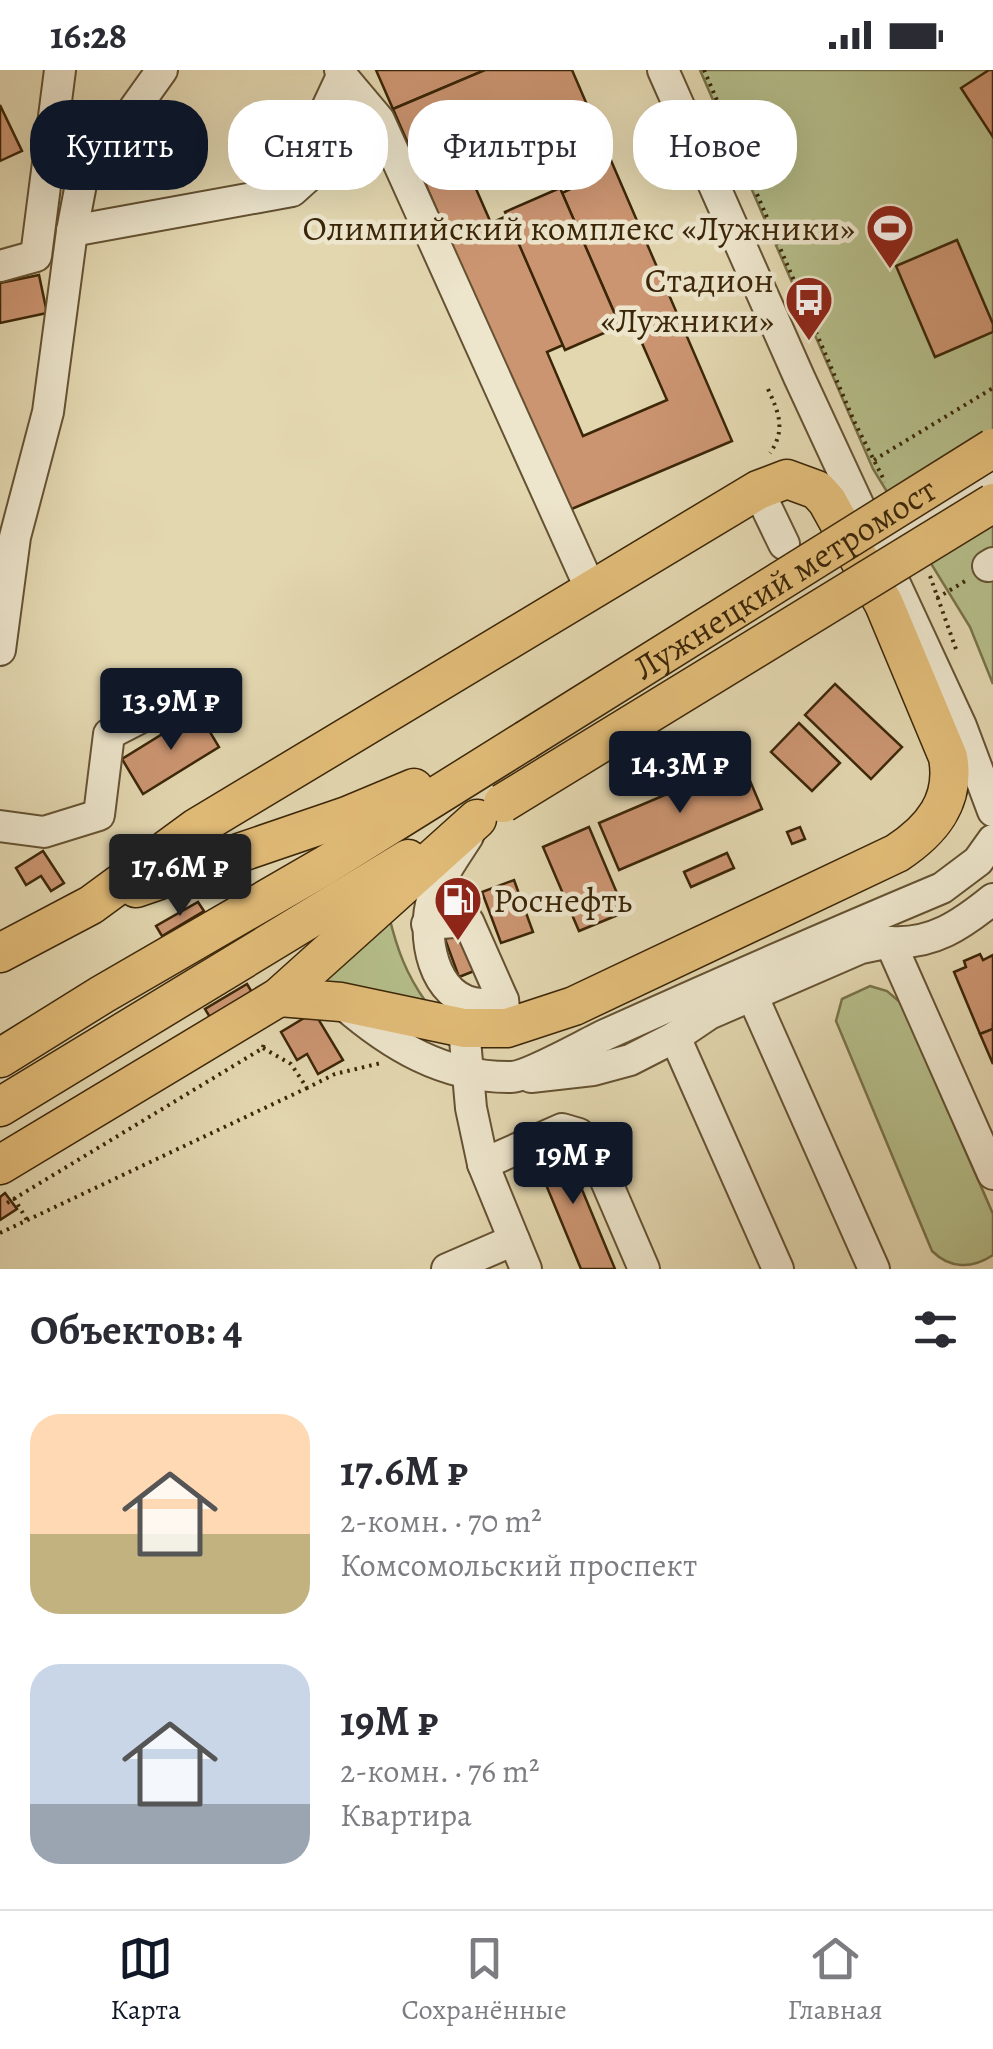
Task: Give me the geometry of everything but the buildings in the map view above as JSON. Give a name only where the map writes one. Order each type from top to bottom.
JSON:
[{"type":"main road","name":"Лужнецкий метромост","points":[[526,740],[993,448]]},
{"type":"main road","points":[[91,905],[196,828],[768,485],[803,483],[817,490],[827,501],[884,604],[948,756],[952,774],[940,814],[923,836],[897,854],[574,1006],[505,1014],[464,1028],[341,1002],[279,997]]},
{"type":"main road","name":"Лужнецкий метромост","points":[[490,811],[993,503]]},
{"type":"main road","points":[[0,953],[91,905],[347,816],[526,740]]},
{"type":"main road","points":[[0,1058],[324,866],[526,740]]},
{"type":"main road","points":[[7,1181],[279,997],[490,811]]},
{"type":"main road","points":[[0,1107],[296,924],[490,811]]},
{"type":"street","points":[[0,266],[36,256],[60,70]]},
{"type":"street","points":[[0,650],[8,536],[48,412],[72,231],[86,158],[132,112],[162,70]]},
{"type":"street","points":[[663,70],[961,726],[993,811]]},
{"type":"street","points":[[72,231],[292,191],[323,162],[318,126],[341,73],[379,120],[592,592]]},
{"type":"street","points":[[784,544],[768,485],[837,456]]},
{"type":"street","points":[[877,542],[993,475]]},
{"type":"street","points":[[0,826],[44,832],[99,815],[109,734],[171,702]]},
{"type":"street","points":[[490,811],[434,895],[427,924],[431,954],[444,983],[461,999],[505,1014]]},
{"type":"street","points":[[516,1078],[606,1034],[942,888],[978,861],[993,840]]},
{"type":"street","points":[[341,1002],[408,1052],[467,1073],[516,1078],[614,1065],[675,1037],[709,1014],[860,948],[890,942],[909,944],[943,934],[993,899]]},
{"type":"street","points":[[427,924],[468,921],[505,1014]]},
{"type":"street","points":[[890,942],[993,1174]]},
{"type":"street","points":[[752,994],[874,1269]]},
{"type":"street","points":[[464,1028],[467,1073],[483,1164],[526,1269]]},
{"type":"street","points":[[675,1037],[778,1269]]},
{"type":"street","points":[[483,1164],[562,1130],[579,1134],[590,1146],[644,1269]]},
{"type":"street","points":[[448,1269],[514,1240]]},
{"type":"path","points":[[704,70],[774,238],[907,525]]},
{"type":"path","points":[[874,460],[993,388]]},
{"type":"path","points":[[938,598],[990,564]]},
{"type":"path","points":[[927,566],[963,666]]},
{"type":"path","points":[[263,1048],[266,1034]]},
{"type":"path","points":[[7,1181],[263,1048]]},
{"type":"path","points":[[263,1048],[292,1064],[307,1088]]},
{"type":"path","points":[[0,1232],[335,1074],[384,1062]]},
{"type":"path","points":[[331,1067],[335,1074]]},
{"type":"path","points":[[7,1181],[7,1203]]},
{"type":"path","points":[[7,1181],[27,1220]]},
{"type":"green space","name":"Олимпийский комплекс «Лужники»","points":[[700,70],[993,70],[993,684],[970,627],[873,469],[752,190],[797,190],[797,100],[713,100]]},
{"type":"green space","points":[[389,916],[403,961],[426,1002],[304,988]]},
{"type":"green space","points":[[870,986],[887,991],[901,1003],[993,1214],[993,1255],[977,1263],[954,1264],[932,1251],[836,1021],[842,999]]},
{"type":"place","name":"Олимпийский комплекс «Лужники»","points":[[890,270]]},
{"type":"place","name":"Стадион «Лужники»","points":[[809,342]]},
{"type":"place","name":"Роснефть","points":[[458,942]]}]
